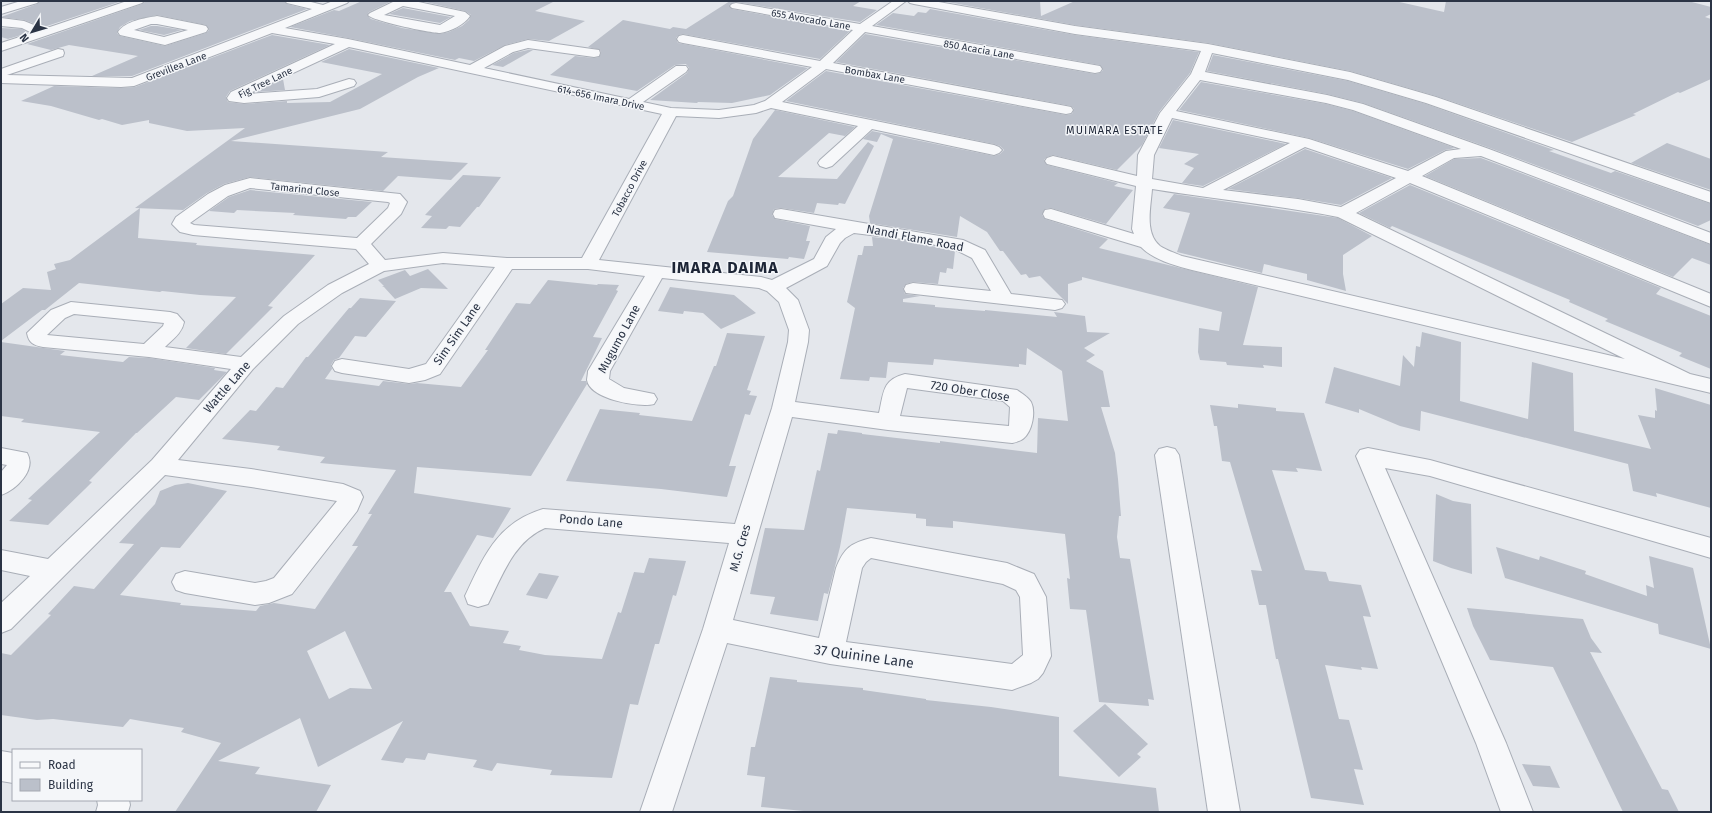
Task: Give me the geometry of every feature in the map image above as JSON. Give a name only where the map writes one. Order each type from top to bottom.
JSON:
[{"type":"street","points":[[1,11],[32,1]]},
{"type":"street","points":[[1,47],[138,1]]},
{"type":"street","points":[[291,1],[323,8]]},
{"type":"street","name":"Grevillea Lane","points":[[1,79],[121,83],[134,82],[343,1]]},
{"type":"street","name":"614-656 Imara Drive","points":[[271,29],[348,43],[671,112],[719,114],[756,109],[770,104],[823,65],[862,28],[900,1]]},
{"type":"street","points":[[914,1],[1075,30],[1208,48],[1365,79],[1431,100],[1711,198]]},
{"type":"street","points":[[398,2],[464,16],[447,27],[440,29],[381,18],[374,15],[398,2]]},
{"type":"street","points":[[955,8],[981,2]]},
{"type":"street","name":"655 Avocado Lane","points":[[736,6],[862,28]]},
{"type":"street","points":[[202,29],[165,41],[125,33],[124,31],[145,22],[157,20],[248,38]]},
{"type":"street","points":[[1,22],[24,25],[44,33]]},
{"type":"street","name":"850 Acacia Lane","points":[[862,28],[1095,69]]},
{"type":"street","name":"Bombax Lane","points":[[683,39],[1066,110]]},
{"type":"street","name":"Fig Tree Lane","points":[[344,85],[319,93],[244,99],[234,98],[236,95],[348,43]]},
{"type":"street","points":[[472,69],[509,49],[528,44],[594,53]]},
{"type":"street","points":[[1146,243],[1141,229],[1146,155],[1168,113],[1197,75],[1208,48]]},
{"type":"street","points":[[1,73],[58,53]]},
{"type":"street","points":[[631,104],[681,69]]},
{"type":"street","points":[[1197,75],[1344,103],[1484,152],[1711,239]]},
{"type":"street","points":[[770,104],[994,150]]},
{"type":"street","name":"Tobacco Drive","points":[[588,264],[671,112]]},
{"type":"street","points":[[1168,113],[1304,142],[1410,177],[1711,301]]},
{"type":"street","points":[[826,163],[869,124]]},
{"type":"street","points":[[1205,193],[1304,142]]},
{"type":"street","points":[[1343,213],[1451,154],[1484,152]]},
{"type":"street","points":[[1053,161],[1144,183],[1205,193],[1298,204],[1343,213],[1684,380]]},
{"type":"street","name":"Tamarind Close","points":[[243,184],[388,197],[398,200],[399,202],[394,210],[361,244],[193,230],[182,226],[181,224],[182,221],[221,192],[243,184]]},
{"type":"street","points":[[781,214],[857,227]]},
{"type":"street","points":[[1051,214],[1146,243],[1154,250],[1164,255],[1198,266],[1711,386]]},
{"type":"street","name":"Nandi Flame Road","points":[[774,287],[821,262],[832,241],[839,234],[857,227],[957,244],[966,247],[979,254],[1004,298]]},
{"type":"street","points":[[361,244],[380,266]]},
{"type":"street","name":"Wattle Lane","points":[[1,621],[51,570],[160,466],[246,364],[291,320],[335,289],[380,266],[443,258],[507,263],[588,264],[761,283],[774,287]]},
{"type":"street","name":"Sim Sim Lane","points":[[342,366],[409,376],[418,375],[433,369],[507,263]]},
{"type":"street","name":"Mugumo Lane","points":[[646,399],[616,394],[609,391],[598,381],[599,371],[656,272]]},
{"type":"street","name":"M.G. Cres","points":[[656,812],[717,629],[783,408],[798,342],[799,330],[788,300],[774,287]]},
{"type":"street","points":[[914,289],[1055,304]]},
{"type":"street","points":[[149,352],[173,328],[174,322],[170,318],[72,308],[58,314],[37,333],[38,339],[43,341],[246,364]]},
{"type":"street","name":"720 Ober Close","points":[[905,381],[1009,395],[1014,397],[1021,404],[1020,428],[1012,435],[888,422],[895,389],[898,384],[905,381]]},
{"type":"street","points":[[783,408],[888,422]]},
{"type":"street","points":[[1167,455],[1224,812]]},
{"type":"street","points":[[1,456],[19,459],[17,470],[1,486]]},
{"type":"street","points":[[1517,812],[1491,743],[1368,456],[1430,468],[1711,548]]},
{"type":"street","points":[[160,466],[290,484],[343,493],[351,497],[348,505],[284,586],[269,592],[255,594],[185,582]]},
{"type":"street","name":"Pondo Lane","points":[[478,596],[507,543],[521,529],[534,521],[544,518],[744,535]]},
{"type":"street","name":"37 Quinine Lane","points":[[717,629],[830,652],[1012,677],[1028,671],[1033,665],[1037,656],[1033,597],[1025,582],[1008,574],[871,548],[858,552],[852,559],[830,652]]},
{"type":"street","points":[[1,560],[51,570]]},
{"type":"street","points":[[1,766],[12,768]]},
{"type":"street","points":[[112,812],[114,805],[113,801]]},
{"type":"building","points":[[40,1],[122,1],[44,27],[24,20],[1,17],[37,4]]},
{"type":"building","points":[[146,1],[284,1],[287,4],[307,9],[132,76],[92,76],[138,56],[69,45],[51,50],[27,44],[142,4]],"holes":[[[157,15],[206,25],[209,30],[206,33],[165,46],[120,36],[117,33],[120,27],[130,21]]]},
{"type":"building","points":[[362,1],[392,1],[369,12],[367,15],[371,19],[402,28],[440,34],[462,26],[469,20],[471,15],[465,11],[421,1],[555,1],[535,11],[585,21],[549,41],[528,39],[505,45],[474,61],[459,58],[455,60],[290,27],[334,10],[339,11]]},
{"type":"building","points":[[730,1],[861,1],[853,6],[877,10],[860,22],[736,2],[729,5],[732,9],[850,31],[820,59],[683,34],[679,35],[676,38],[678,43],[808,68],[770,95],[732,103],[697,103],[650,100],[687,73],[689,68],[686,64],[675,65],[637,91],[550,75],[575,56],[594,58],[599,57],[601,53],[600,50],[588,47],[623,20],[670,29],[673,27],[686,29]]},
{"type":"building","points":[[942,1],[1040,1],[1041,16],[1075,1],[1395,1],[1444,12],[1446,1],[1688,1],[1711,7],[1711,14],[1705,17],[1711,19],[1711,79],[1680,93],[1678,92],[1633,114],[1636,115],[1572,142],[1436,96],[1350,71],[1208,43],[1075,25]]},
{"type":"building","points":[[403,8],[451,17],[440,23],[389,14]]},
{"type":"building","points":[[930,9],[1075,35],[1199,52],[1190,73],[1159,112],[1142,145],[1117,170],[1053,155],[1044,160],[1047,165],[1118,183],[1114,186],[1133,190],[1106,224],[1051,208],[1045,209],[1042,215],[1045,219],[1108,239],[1099,248],[1258,287],[1243,345],[1282,347],[1282,367],[1263,365],[1264,368],[1227,365],[1226,362],[1200,360],[1198,352],[1199,328],[1219,331],[1222,312],[1082,277],[1082,280],[1068,284],[1068,304],[1040,276],[1029,278],[1026,274],[1021,275],[1003,251],[1000,251],[987,232],[960,216],[957,237],[870,223],[869,216],[893,139],[881,134],[877,142],[863,139],[872,131],[994,156],[1000,154],[1004,150],[1000,146],[994,144],[786,101],[826,71],[1066,115],[1072,114],[1074,109],[1071,106],[1066,105],[836,62],[865,34],[1095,74],[1100,73],[1103,70],[1100,65],[876,25],[893,13],[914,16],[918,12],[926,13]]},
{"type":"building","points":[[151,26],[182,30],[164,35],[139,30]]},
{"type":"building","points":[[1,28],[22,29],[28,33],[8,39],[1,37]]},
{"type":"building","points":[[272,35],[330,45],[230,91],[226,97],[228,102],[244,104],[287,101],[287,103],[330,102],[382,74],[321,62],[349,49],[439,68],[418,77],[360,109],[231,141],[388,152],[381,157],[468,163],[451,180],[398,176],[383,191],[250,177],[224,184],[207,193],[183,210],[135,208],[245,128],[187,131],[149,123],[149,120],[122,125],[51,106],[21,101],[54,86],[135,87]]},
{"type":"building","points":[[533,50],[503,67],[492,65],[514,53]]},
{"type":"building","points":[[1213,55],[1348,81],[1426,104],[1554,150],[1549,151],[1611,173],[1615,171],[1711,204],[1711,220],[1698,226],[1490,148],[1363,103],[1327,94],[1207,71]]},
{"type":"building","points":[[283,79],[285,90],[256,92]]},
{"type":"building","points":[[1201,82],[1326,104],[1353,111],[1455,148],[1445,150],[1408,169],[1309,138],[1179,110]]},
{"type":"building","points":[[775,110],[855,127],[845,136],[829,133],[778,177],[837,179],[868,142],[874,146],[845,204],[839,203],[838,205],[817,203],[814,213],[781,208],[774,209],[772,215],[775,219],[810,226],[806,241],[810,241],[804,259],[707,252],[728,201],[733,196],[753,139]]},
{"type":"building","points":[[1173,120],[1286,144],[1203,186],[1182,183],[1194,168],[1184,164],[1199,154],[1159,148]]},
{"type":"building","points":[[1667,143],[1711,159],[1711,190],[1631,163]]},
{"type":"building","points":[[1305,149],[1392,178],[1341,205],[1228,189]]},
{"type":"building","points":[[1481,158],[1711,245],[1711,265],[1692,258],[1673,277],[1425,176],[1454,159]]},
{"type":"building","points":[[463,175],[501,177],[479,207],[477,207],[460,227],[449,226],[446,229],[421,228],[432,216],[425,215]]},
{"type":"building","points":[[1410,185],[1661,288],[1656,294],[1711,316],[1711,369],[1679,356],[1682,353],[1605,321],[1608,319],[1569,302],[1570,300],[1392,226],[1390,228],[1359,213]]},
{"type":"building","points":[[250,190],[372,202],[356,217],[348,217],[346,219],[293,215],[295,213],[237,210],[234,213],[209,211],[229,197]]},
{"type":"building","points":[[1174,194],[1338,218],[1372,236],[1343,255],[1343,274],[1346,291],[1307,280],[1307,274],[1264,264],[1262,273],[1177,252],[1190,213],[1163,208]]},
{"type":"building","points":[[140,208],[138,238],[197,243],[196,245],[315,255],[268,306],[273,307],[226,354],[186,348],[236,297],[160,292],[79,283],[45,310],[42,310],[1,341],[1,304],[23,288],[51,290],[47,272],[56,269],[54,264],[70,260]]},
{"type":"building","points":[[872,237],[903,240],[955,251],[953,269],[947,268],[946,273],[940,272],[938,284],[913,282],[906,284],[903,288],[905,294],[920,296],[903,299],[903,302],[935,305],[935,307],[1057,317],[1054,312],[1085,316],[1087,332],[1110,333],[1084,348],[1095,355],[1086,361],[1103,371],[1110,407],[1101,407],[1115,453],[1121,516],[1119,516],[1117,537],[1120,558],[1130,559],[1154,700],[1148,699],[1149,706],[1099,702],[1086,610],[1070,609],[1067,578],[1070,579],[1065,534],[953,521],[953,528],[926,526],[926,519],[916,518],[916,514],[847,508],[840,547],[828,594],[824,593],[818,621],[770,614],[775,597],[750,594],[765,528],[804,530],[817,470],[820,471],[828,433],[837,434],[838,430],[862,434],[940,443],[940,441],[1037,453],[1038,418],[1068,421],[1062,371],[1027,348],[1026,365],[1019,364],[1019,367],[934,359],[933,365],[888,362],[886,378],[870,377],[869,381],[840,379],[855,308],[847,302],[858,255],[862,255],[864,246],[873,246]]},
{"type":"building","points":[[428,269],[448,289],[421,288],[395,299],[384,287],[382,287],[384,286],[378,280],[405,270],[410,276]]},
{"type":"building","points":[[548,280],[597,285],[619,285],[616,290],[618,291],[593,337],[602,338],[581,381],[586,381],[587,384],[531,476],[417,467],[414,493],[511,508],[493,538],[477,535],[444,592],[451,592],[470,626],[509,631],[503,643],[521,646],[519,650],[545,655],[602,659],[618,612],[621,613],[634,572],[644,573],[649,558],[686,561],[676,596],[673,595],[659,644],[655,644],[638,705],[630,704],[612,778],[550,775],[552,770],[497,763],[492,771],[473,767],[477,760],[428,753],[425,760],[406,758],[403,763],[381,760],[403,721],[318,767],[300,718],[218,761],[260,767],[255,774],[331,785],[316,812],[175,812],[221,743],[181,732],[184,728],[130,719],[123,727],[53,719],[37,720],[1,715],[1,653],[11,655],[51,615],[48,614],[74,586],[94,589],[134,544],[119,543],[155,504],[160,491],[175,485],[188,483],[227,491],[180,548],[161,547],[120,595],[181,603],[180,605],[256,611],[260,606],[274,603],[315,609],[358,546],[352,546],[372,514],[368,514],[396,470],[320,463],[325,457],[277,450],[280,446],[222,439],[250,410],[256,411],[276,387],[283,388],[306,357],[308,357],[349,308],[351,308],[360,298],[396,301],[366,337],[355,336],[339,358],[334,360],[331,365],[332,369],[325,379],[379,386],[383,381],[461,387],[488,350],[485,350],[516,303],[530,304]],"holes":[[[345,631],[372,689],[350,688],[329,699],[307,651]]]},
{"type":"building","points":[[670,287],[734,295],[756,313],[721,329],[703,313],[684,311],[683,314],[658,311]]},
{"type":"building","points":[[1422,332],[1461,342],[1460,401],[1528,419],[1532,362],[1573,373],[1574,431],[1651,449],[1638,415],[1655,418],[1655,410],[1657,411],[1655,388],[1711,405],[1711,508],[1656,493],[1657,497],[1633,491],[1628,464],[1421,411],[1420,431],[1400,426],[1359,409],[1359,413],[1325,403],[1334,367],[1400,386],[1403,355],[1414,367],[1416,346],[1420,347]]},
{"type":"building","points":[[727,333],[765,336],[747,390],[751,391],[749,395],[757,396],[750,415],[745,414],[729,466],[736,466],[727,497],[661,489],[566,481],[600,409],[640,413],[639,415],[692,421],[714,366],[716,366]]},
{"type":"building","points":[[1,342],[65,351],[60,355],[123,362],[129,357],[149,358],[215,368],[214,370],[227,372],[199,400],[176,397],[136,433],[89,481],[92,482],[48,525],[9,521],[32,500],[28,499],[100,432],[21,422],[24,419],[1,416]]},
{"type":"building","points":[[1238,404],[1276,408],[1276,411],[1304,413],[1322,471],[1296,468],[1298,472],[1272,470],[1305,570],[1326,572],[1329,581],[1361,585],[1371,617],[1363,616],[1378,669],[1361,667],[1362,670],[1325,665],[1339,719],[1349,720],[1363,770],[1354,769],[1364,805],[1311,798],[1278,659],[1276,659],[1266,605],[1259,605],[1251,570],[1262,571],[1230,462],[1222,461],[1217,426],[1214,426],[1210,405],[1238,408]]},
{"type":"building","points":[[1436,494],[1453,501],[1471,504],[1472,574],[1433,561]]},
{"type":"building","points":[[1496,547],[1539,560],[1540,556],[1586,571],[1585,574],[1647,596],[1646,585],[1654,588],[1649,556],[1693,568],[1711,649],[1659,634],[1658,624],[1505,578]]},
{"type":"building","points":[[539,573],[559,576],[547,599],[526,595]]},
{"type":"building","points":[[1467,608],[1583,619],[1591,638],[1602,653],[1590,652],[1662,789],[1668,790],[1679,812],[1623,812],[1553,667],[1490,660],[1473,626]]},
{"type":"building","points":[[770,677],[797,680],[797,682],[863,688],[863,690],[926,700],[991,707],[1059,717],[1059,776],[1156,788],[1159,812],[814,812],[761,807],[765,777],[747,775],[751,747],[755,747]]},
{"type":"building","points":[[1105,704],[1148,744],[1137,754],[1141,757],[1119,777],[1073,731]]},
{"type":"building","points":[[1522,764],[1550,766],[1560,788],[1533,786]]},
{"type":"district","name":"MUIMARA ESTATE","points":[[1115,130]]},
{"type":"district","name":"IMARA DAIMA","points":[[725,267]]}]
